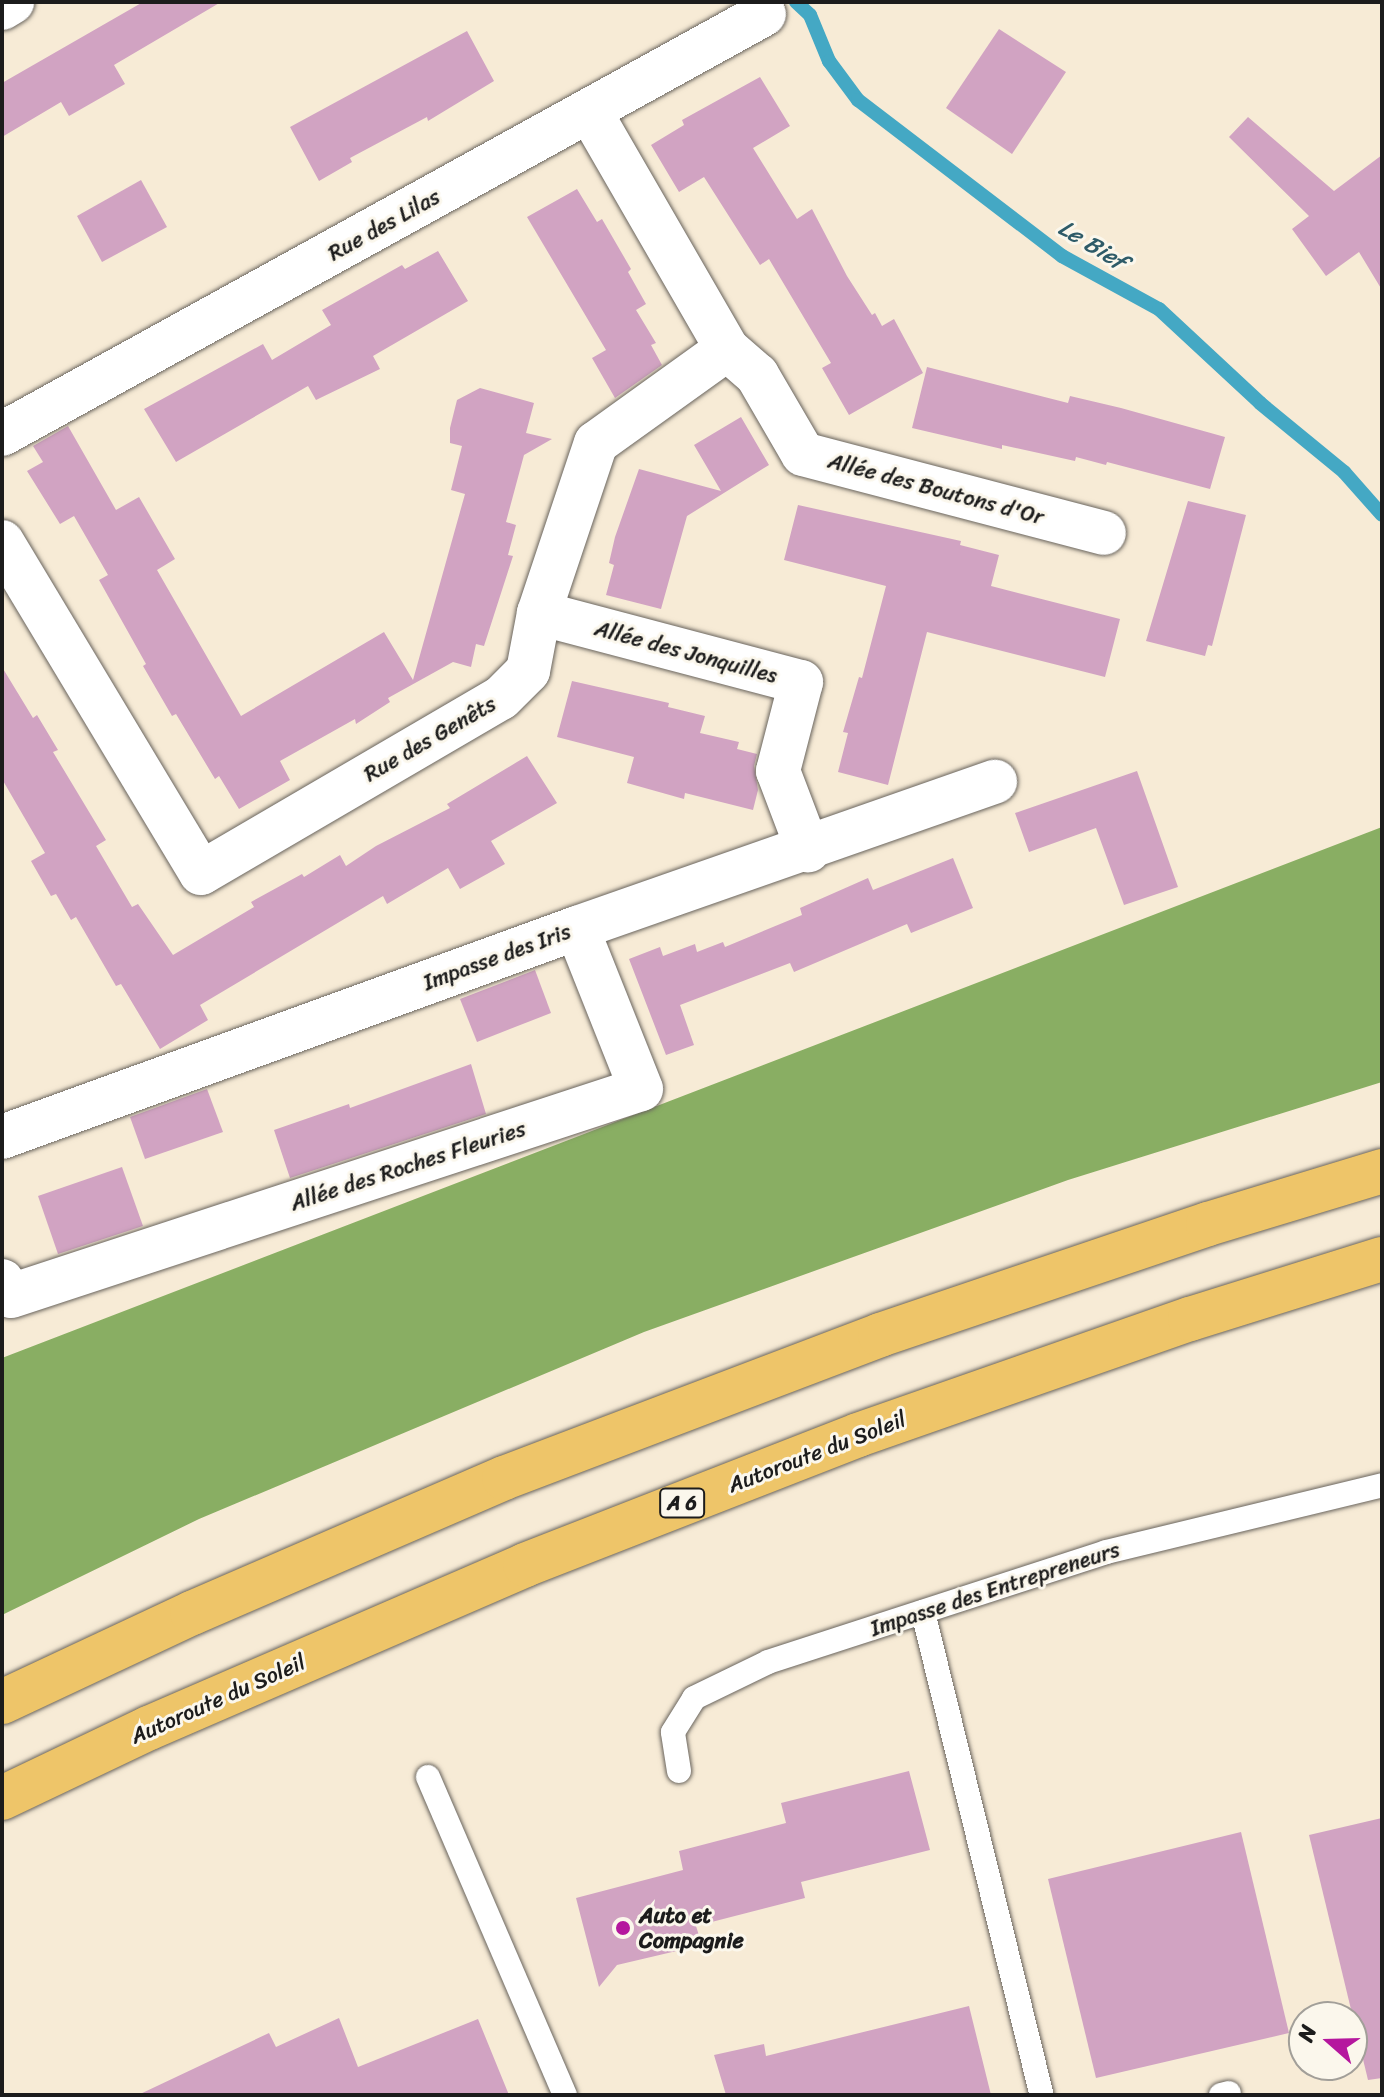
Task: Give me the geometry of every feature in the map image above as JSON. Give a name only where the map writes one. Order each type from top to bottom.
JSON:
[{"type":"highway","points":[[2,1702],[192,1613],[518,1473],[880,1335],[1208,1224],[1382,1171]]},
{"type":"highway","name":"Autoroute du Soleil","points":[[2,1798],[149,1728],[612,1531],[858,1435],[1190,1319],[1382,1259]]},
{"type":"street","points":[[2,8],[12,2]]},
{"type":"street","name":"Rue des Lilas","points":[[2,434],[764,14]]},
{"type":"street","points":[[590,112],[727,349]]},
{"type":"street","name":"Allée des Boutons d'Or","points":[[727,349],[757,375],[803,454],[1104,533]]},
{"type":"street","name":"Rue des Genêts","points":[[2,542],[201,873],[501,698],[528,671],[539,613],[596,443],[727,349]]},
{"type":"street","name":"Allée des Jonquilles","points":[[539,613],[801,682],[778,771],[808,850]]},
{"type":"street","name":"Impasse des Iris","points":[[2,1137],[577,928],[808,850],[995,782]]},
{"type":"street","name":"Allée des Roches Fleuries","points":[[6,1288],[641,1089],[577,928]]},
{"type":"lane","name":"Impasse des Entrepreneurs","points":[[679,1771],[673,1732],[694,1698],[768,1662],[1106,1552],[1382,1485]]},
{"type":"lane","points":[[923,1612],[1042,2095]]},
{"type":"lane","points":[[428,1777],[565,2095]]},
{"type":"green space","points":[[1382,827],[1382,1082],[1068,1180],[644,1332],[199,1519],[2,1615],[2,1358]]},
{"type":"building","points":[[143,2],[221,2],[114,65],[125,84],[69,116],[61,102],[2,137],[2,83]]},
{"type":"building","points":[[999,29],[1066,72],[1012,154],[946,108]]},
{"type":"building","points":[[467,31],[494,81],[428,121],[427,117],[350,158],[352,162],[319,181],[290,127]]},
{"type":"building","points":[[760,77],[790,126],[753,148],[797,219],[812,209],[847,276],[872,315],[875,313],[882,326],[894,319],[923,373],[849,415],[822,368],[831,363],[769,259],[760,265],[704,177],[679,192],[651,145],[684,125],[682,120]]},
{"type":"building","points":[[1248,117],[1334,191],[1382,155],[1382,290],[1359,252],[1326,276],[1292,229],[1309,216],[1229,137]]},
{"type":"building","points":[[141,180],[167,227],[102,262],[77,216]]},
{"type":"building","points":[[577,189],[597,222],[602,219],[631,269],[628,272],[646,304],[636,310],[656,343],[651,345],[662,365],[615,398],[592,358],[606,350],[527,217]]},
{"type":"building","points":[[438,251],[468,301],[373,356],[380,369],[316,400],[308,386],[176,462],[144,409],[263,344],[272,360],[331,325],[322,310],[402,265],[405,269]]},
{"type":"building","points":[[927,367],[1068,403],[1070,396],[1225,437],[1210,489],[1107,462],[1106,465],[1076,457],[1075,461],[1002,445],[1002,449],[912,428]]},
{"type":"building","points":[[480,388],[534,403],[526,433],[552,439],[524,455],[506,522],[516,525],[508,555],[513,556],[484,646],[476,644],[471,667],[453,662],[388,698],[390,702],[356,724],[355,719],[280,761],[290,780],[239,809],[219,776],[215,779],[176,714],[172,716],[143,666],[146,664],[99,580],[108,575],[74,516],[60,524],[27,471],[43,462],[33,446],[68,426],[116,510],[139,497],[175,559],[157,570],[241,716],[384,632],[413,680],[465,494],[451,490],[462,446],[450,443],[450,428],[457,400]]},
{"type":"building","points":[[741,417],[769,465],[687,516],[661,609],[606,595],[614,565],[609,563],[615,537],[639,469],[721,491],[694,445]]},
{"type":"building","points":[[1188,501],[1246,515],[1212,646],[1208,645],[1205,656],[1146,641]]},
{"type":"building","points":[[798,505],[961,541],[960,545],[999,555],[991,586],[1120,619],[1105,677],[927,632],[888,785],[838,772],[848,733],[843,732],[859,677],[862,678],[886,586],[784,560]]},
{"type":"building","points":[[2,667],[33,718],[37,715],[58,750],[53,752],[106,840],[96,846],[132,907],[138,904],[173,955],[254,907],[251,902],[302,874],[304,877],[340,855],[346,866],[376,846],[450,808],[447,804],[527,756],[557,803],[491,841],[505,864],[460,889],[448,868],[387,904],[383,896],[200,1005],[208,1020],[160,1049],[121,984],[116,986],[76,917],[71,920],[56,894],[51,896],[31,861],[45,853],[2,779]]},
{"type":"building","points":[[572,681],[669,703],[668,707],[705,716],[700,733],[739,742],[737,749],[757,754],[754,766],[758,790],[753,810],[685,793],[684,799],[627,783],[634,757],[557,737]]},
{"type":"building","points":[[1137,771],[1178,887],[1124,905],[1096,828],[1029,852],[1015,813]]},
{"type":"building","points":[[953,858],[973,908],[911,933],[907,924],[794,972],[790,963],[680,1005],[694,1045],[666,1055],[629,959],[660,947],[663,956],[695,944],[697,952],[723,942],[725,947],[802,915],[800,908],[868,878],[873,890]]},
{"type":"building","points":[[535,970],[551,1013],[477,1042],[460,999]]},
{"type":"building","points":[[471,1064],[486,1114],[290,1178],[274,1130],[349,1104],[350,1108]]},
{"type":"building","points":[[207,1089],[223,1132],[145,1159],[130,1117]]},
{"type":"building","points":[[122,1167],[143,1226],[58,1254],[38,1196]]},
{"type":"building","points":[[909,1771],[930,1850],[801,1882],[805,1898],[696,1926],[702,1945],[617,1965],[599,1987],[576,1898],[683,1870],[679,1851],[786,1823],[781,1803]]},
{"type":"building","points":[[1382,1818],[1382,2078],[1368,2080],[1368,2001],[1349,2001],[1309,1835]]},
{"type":"building","points":[[1241,1832],[1288,2033],[1096,2078],[1048,1879]]},
{"type":"building","points":[[969,2006],[991,2095],[726,2095],[714,2055],[764,2044],[766,2056]]},
{"type":"building","points":[[339,2018],[358,2067],[478,2019],[509,2095],[138,2095],[269,2033],[276,2047]]},
{"type":"waterway","name":"Le Bief","points":[[796,2],[810,15],[829,61],[858,100],[1062,256],[1159,309],[1260,403],[1344,472],[1382,515]]},
{"type":"place","name":"Auto et Compagnie","points":[[623,1928]]}]
